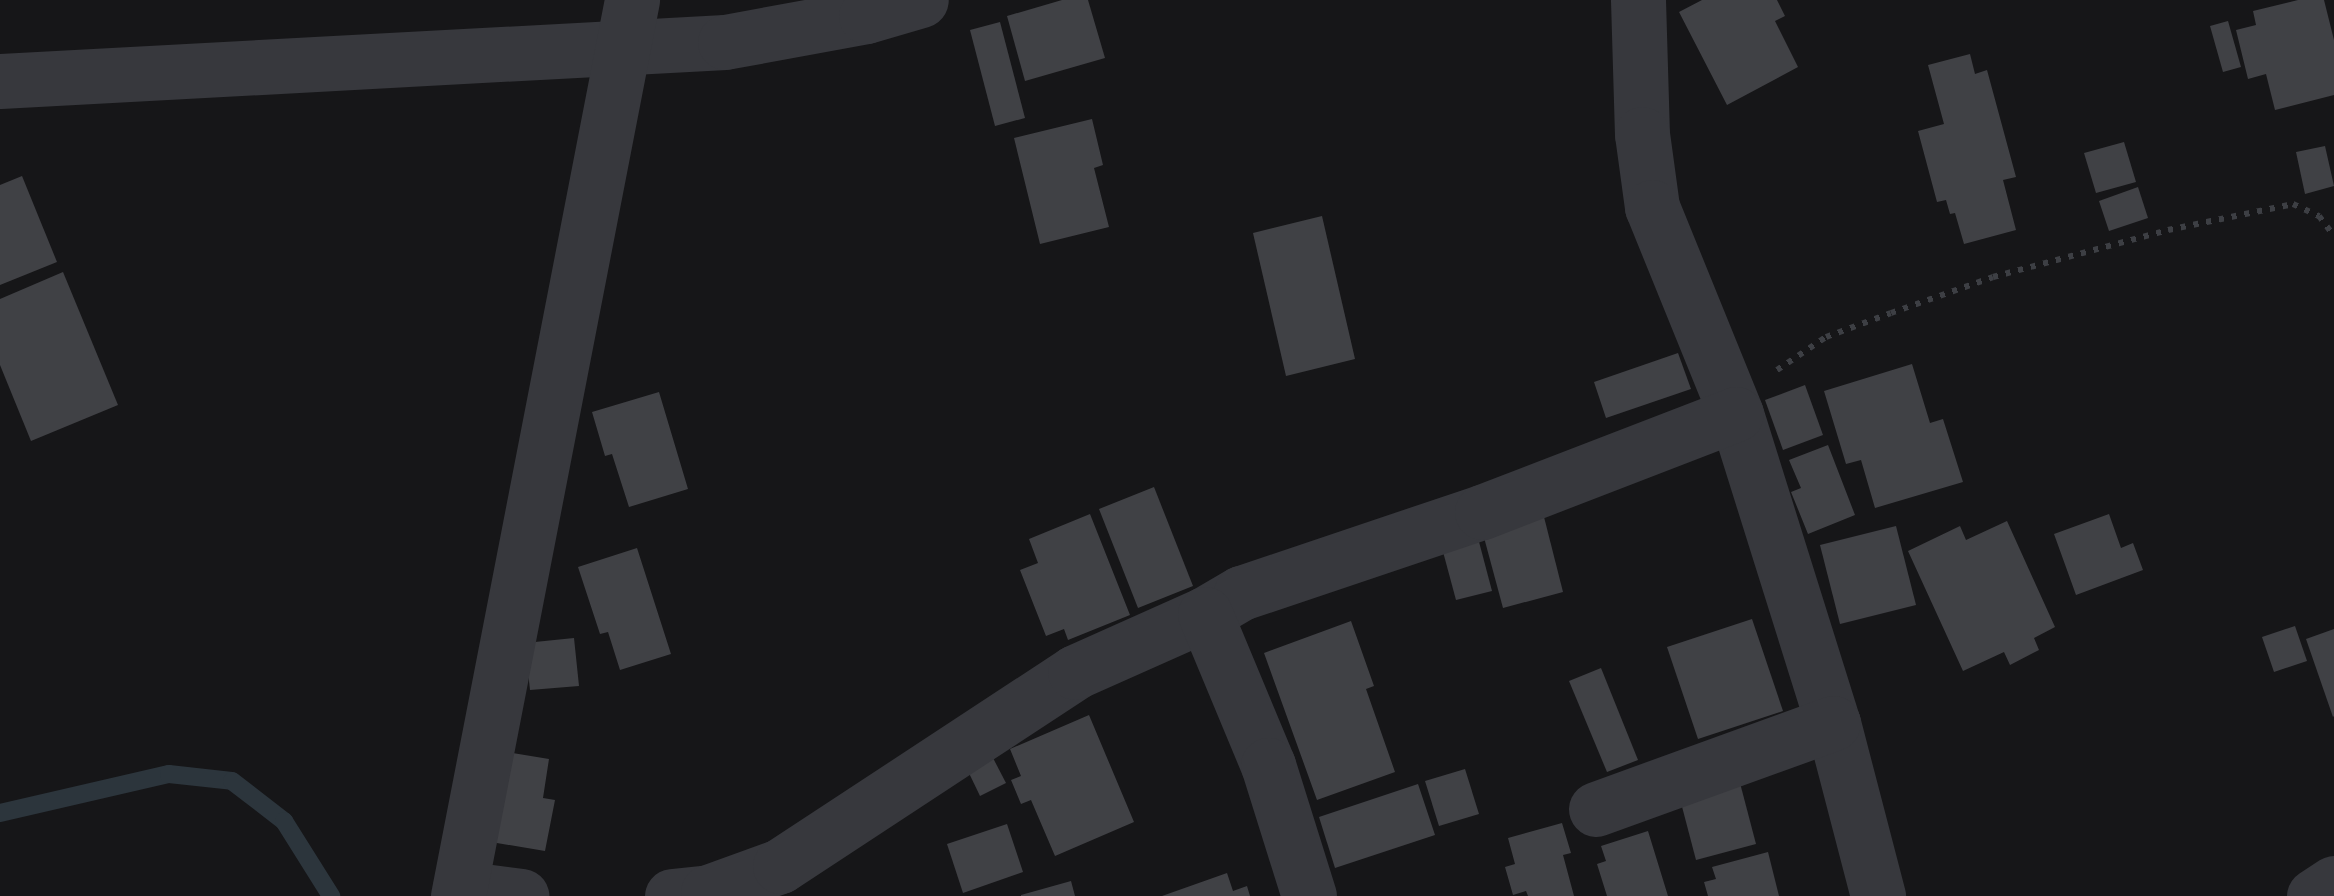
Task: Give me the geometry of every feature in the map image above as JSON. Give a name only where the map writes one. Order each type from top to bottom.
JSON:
[{"type":"street","points":[[0,81],[626,25],[724,42],[866,16],[921,0]]},
{"type":"street","points":[[1638,0],[1642,134],[1652,207],[1733,408],[1833,723],[1878,896]]},
{"type":"street","points":[[521,896],[459,892],[626,25]]},
{"type":"street","points":[[672,896],[708,892],[780,866],[1075,672],[1205,614],[1241,593],[1482,512],[1733,408]]},
{"type":"street","points":[[1205,614],[1268,765],[1308,896]]},
{"type":"street","points":[[1596,810],[1833,723]]},
{"type":"street","points":[[2314,896],[2334,883]]},
{"type":"path","points":[[1733,408],[1826,337],[1993,277],[2168,230],[2293,204],[2319,216],[2334,236]]},
{"type":"building","points":[[1062,0],[1088,0],[1105,58],[1025,81],[1007,16]]},
{"type":"building","points":[[1702,0],[1777,0],[1785,16],[1775,21],[1798,67],[1727,105],[1679,12]]},
{"type":"building","points":[[2298,0],[2324,0],[2334,40],[2334,95],[2275,110],[2266,74],[2248,79],[2236,30],[2256,25],[2253,11]]},
{"type":"building","points":[[2228,21],[2241,67],[2223,72],[2210,26]]},
{"type":"building","points":[[1000,22],[1025,118],[995,126],[970,30]]},
{"type":"building","points":[[1970,54],[1975,74],[1987,70],[2016,177],[2003,180],[2016,230],[1964,244],[1955,213],[1950,214],[1946,200],[1937,202],[1918,131],[1944,124],[1928,65]]},
{"type":"building","points":[[1092,119],[1103,165],[1094,168],[1109,227],[1040,244],[1014,138]]},
{"type":"building","points":[[2124,142],[2136,182],[2096,193],[2084,153]]},
{"type":"building","points":[[2325,146],[2334,186],[2305,194],[2296,152]]},
{"type":"building","points":[[22,176],[57,262],[0,285],[0,185]]},
{"type":"building","points":[[2138,187],[2148,218],[2109,231],[2099,201]]},
{"type":"building","points":[[1322,216],[1355,359],[1286,376],[1253,233]]},
{"type":"building","points":[[63,272],[118,405],[31,441],[0,365],[0,299]]},
{"type":"building","points":[[1678,353],[1691,389],[1606,418],[1594,382]]},
{"type":"building","points":[[1912,364],[1930,423],[1943,419],[1963,482],[1875,508],[1861,460],[1846,464],[1824,391]]},
{"type":"building","points":[[1805,385],[1823,435],[1783,450],[1765,400]]},
{"type":"building","points":[[659,392],[688,489],[629,507],[612,454],[605,456],[592,412]]},
{"type":"building","points":[[1828,445],[1855,515],[1808,534],[1791,492],[1801,488],[1789,460]]},
{"type":"building","points":[[1154,487],[1193,586],[1138,608],[1099,509]]},
{"type":"building","points":[[1543,513],[1563,592],[1503,608],[1482,530]]},
{"type":"building","points":[[1090,514],[1130,615],[1068,640],[1064,629],[1046,636],[1020,570],[1038,563],[1029,539]]},
{"type":"building","points":[[2109,514],[2121,548],[2133,543],[2143,570],[2076,595],[2054,534]]},
{"type":"building","points":[[2007,521],[2055,627],[2034,638],[2039,650],[2010,665],[2004,652],[1963,671],[1908,551],[1960,526],[1966,540]]},
{"type":"building","points":[[1896,526],[1916,605],[1840,624],[1820,545]]},
{"type":"building","points":[[1478,538],[1492,591],[1456,600],[1442,548]]},
{"type":"building","points":[[637,548],[671,654],[620,670],[608,632],[600,634],[578,567]]},
{"type":"building","points":[[1752,619],[1783,711],[1698,739],[1667,647]]},
{"type":"building","points":[[1351,621],[1374,686],[1366,689],[1395,772],[1317,800],[1264,653]]},
{"type":"building","points":[[2295,626],[2307,661],[2274,672],[2262,637]]},
{"type":"building","points":[[2334,629],[2334,716],[2333,717],[2306,639]]},
{"type":"building","points":[[574,638],[579,686],[530,690],[525,643]]},
{"type":"building","points":[[1601,668],[1638,760],[1607,772],[1569,681]]},
{"type":"building","points":[[1089,715],[1134,822],[1055,856],[1031,800],[1021,804],[1011,780],[1021,776],[1010,749]]},
{"type":"building","points":[[507,752],[549,759],[543,798],[555,800],[545,851],[491,842]]},
{"type":"building","points":[[993,758],[1006,783],[980,796],[968,771]]},
{"type":"building","points":[[1465,769],[1479,814],[1439,826],[1425,781]]},
{"type":"building","points":[[1740,783],[1756,844],[1696,860],[1680,799]]},
{"type":"building","points":[[1418,784],[1435,835],[1335,868],[1319,817]]},
{"type":"building","points":[[1562,823],[1571,853],[1563,855],[1574,896],[1528,896],[1526,891],[1513,895],[1505,867],[1515,864],[1508,838]]},
{"type":"building","points":[[1007,824],[1023,872],[963,893],[947,844]]},
{"type":"building","points":[[1648,831],[1668,896],[1607,896],[1597,864],[1606,861],[1601,846]]},
{"type":"building","points":[[1768,852],[1779,896],[1708,896],[1704,882],[1716,879],[1712,867]]},
{"type":"building","points":[[1227,873],[1233,891],[1247,886],[1250,896],[1162,896]]},
{"type":"building","points":[[1071,881],[1075,896],[1021,896],[1021,895]]},
{"type":"waterway","points":[[0,813],[169,774],[232,781],[284,821],[331,896]]}]
